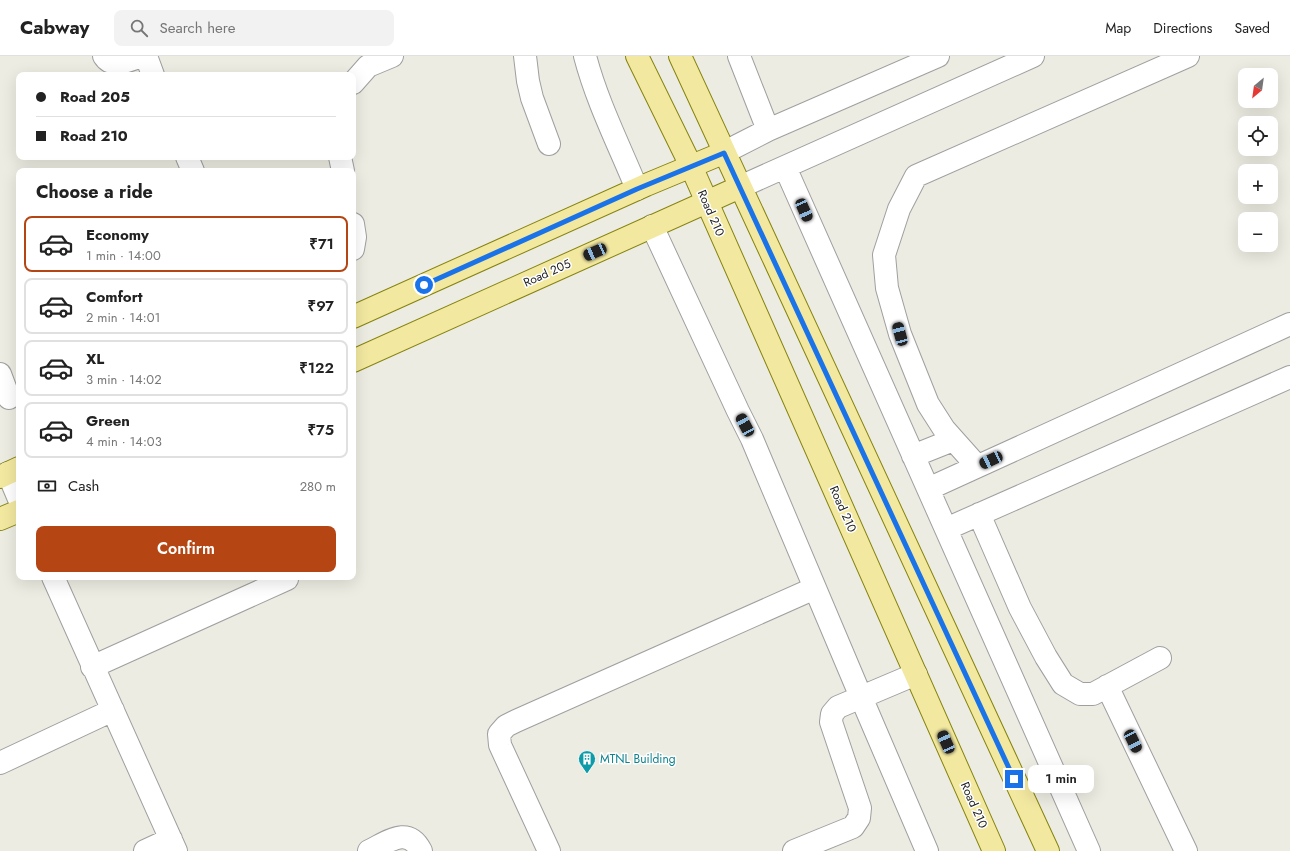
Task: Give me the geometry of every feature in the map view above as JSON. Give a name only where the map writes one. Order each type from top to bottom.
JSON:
[{"type":"main road","name":"Road 210","points":[[636,56],[691,166],[994,851]]},
{"type":"main road","points":[[680,56],[1048,851]]},
{"type":"main road","points":[[356,316],[637,189],[724,153]]},
{"type":"main road","name":"Road 205","points":[[356,359],[740,187]]},
{"type":"main road","points":[[0,519],[16,512]]},
{"type":"street","points":[[104,56],[106,60],[124,63],[141,56]]},
{"type":"street","points":[[146,56],[153,72]]},
{"type":"street","points":[[356,80],[368,66],[392,56]]},
{"type":"street","points":[[525,56],[528,82],[532,98],[549,144]]},
{"type":"street","points":[[585,56],[590,74],[604,110],[637,189]]},
{"type":"street","points":[[740,56],[768,130]]},
{"type":"street","points":[[724,153],[768,130],[938,56]]},
{"type":"street","points":[[740,187],[1033,56]]},
{"type":"street","points":[[977,466],[944,429],[928,404],[900,334],[887,288],[884,255],[899,209],[916,176],[1188,56]]},
{"type":"street","points":[[785,167],[1089,851]]},
{"type":"street","points":[[652,226],[752,439],[860,697],[927,851]]},
{"type":"street","points":[[928,489],[1290,324]]},
{"type":"street","points":[[0,374],[10,398]]},
{"type":"street","points":[[946,529],[1290,377]]},
{"type":"street","points":[[914,456],[953,440]]},
{"type":"street","points":[[9,473],[16,491]]},
{"type":"street","points":[[979,514],[1020,608],[1046,657],[1063,684],[1080,694],[1093,694],[1160,658]]},
{"type":"street","points":[[54,580],[92,667],[174,845],[145,851]]},
{"type":"street","points":[[92,667],[285,580]]},
{"type":"street","points":[[549,851],[500,745],[499,734],[506,726],[815,588]]},
{"type":"street","points":[[794,851],[853,827],[859,818],[860,808],[830,722],[832,714],[838,707],[916,674]]},
{"type":"street","points":[[1107,686],[1186,851]]},
{"type":"street","points":[[0,763],[113,710]]},
{"type":"street","points":[[369,851],[403,836],[409,837],[422,851]]},
{"type":"place","name":"MTNL Building","points":[[587,774]]},
{"type":"route","points":[[424,285],[637,189],[724,153],[1014,779]]}]
